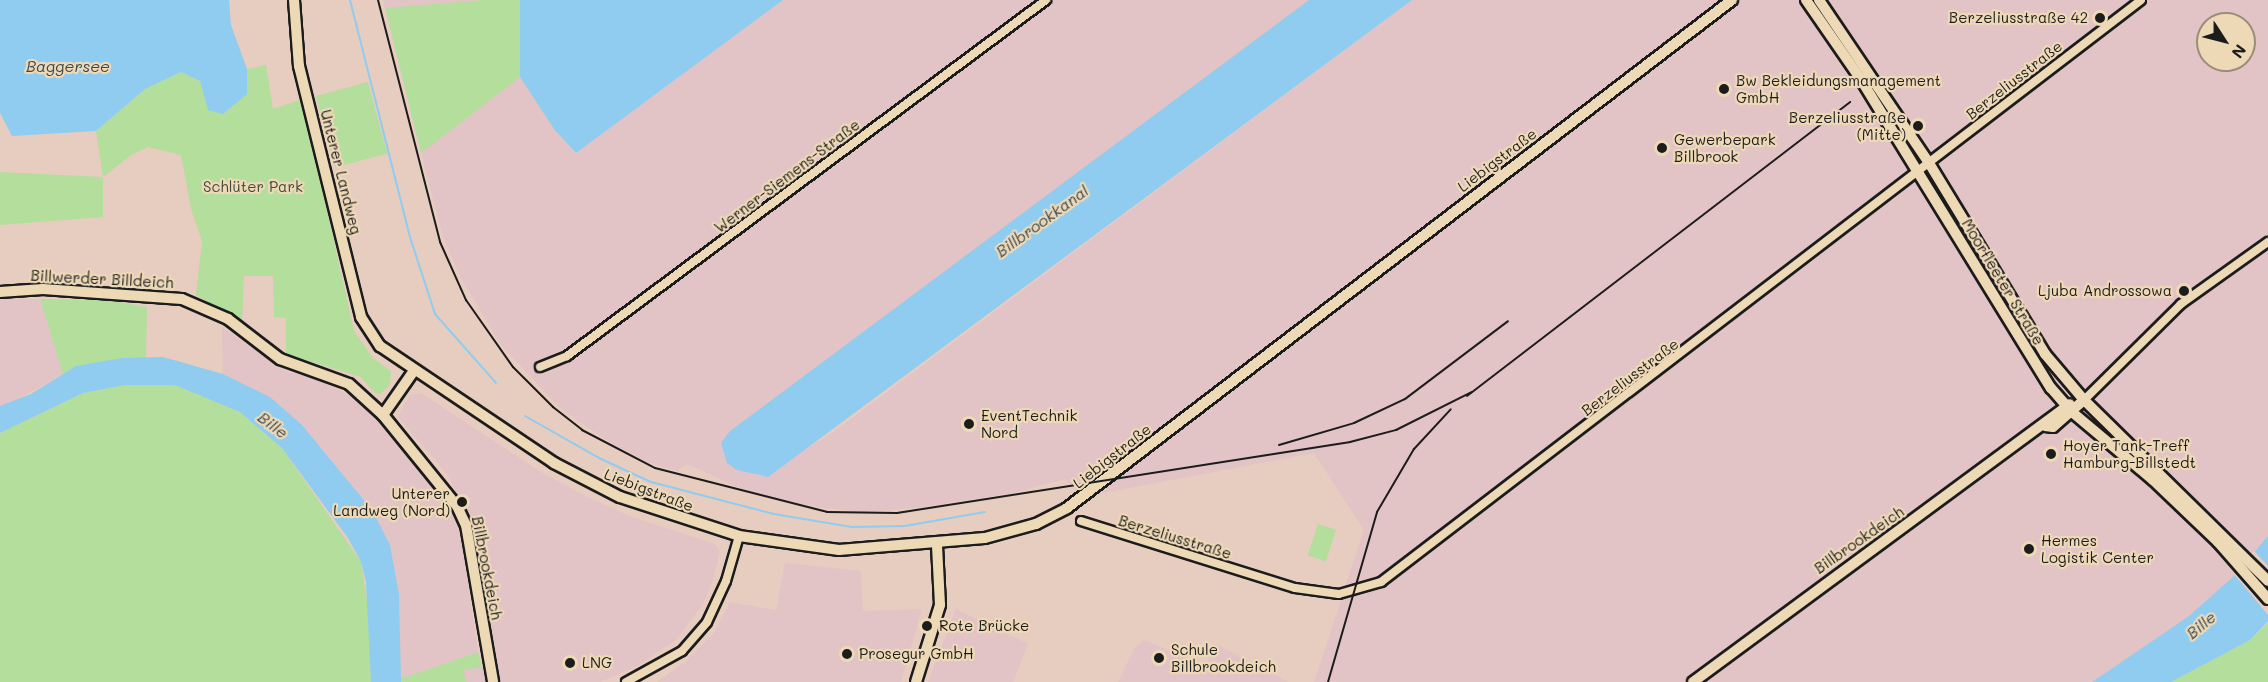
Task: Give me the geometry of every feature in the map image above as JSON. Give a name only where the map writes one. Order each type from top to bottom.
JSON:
[{"type":"main road","name":"Unterer Landweg","points":[[294,0],[299,66],[358,305],[363,322],[380,346]]},
{"type":"main road","name":"Liebigstraße","points":[[380,346],[413,372],[587,481],[657,512],[739,536],[839,550],[937,545],[1000,535],[1067,508],[1732,0]]},
{"type":"main road","name":"Moorfleeter Straße","points":[[1806,0],[1860,78],[1916,173],[2069,408],[2221,539]]},
{"type":"main road","name":"Moorfleeter Straße","points":[[1819,0],[1929,163],[2032,335],[2084,400],[2221,539]]},
{"type":"main road","name":"Billwerder Billdeich","points":[[0,292],[43,289],[191,301],[228,319],[280,359],[349,384],[383,415]]},
{"type":"main road","points":[[383,415],[413,372]]},
{"type":"main road","name":"Billbrookdeich","points":[[1693,682],[1742,642],[2045,426],[2053,427],[2069,408],[2084,400]]},
{"type":"main road","name":"Billbrookdeich","points":[[383,415],[446,488],[466,525],[494,682]]},
{"type":"main road","points":[[2221,539],[2242,561],[2268,581]]},
{"type":"main road","points":[[916,682],[940,605],[937,545]]},
{"type":"main road","points":[[2242,561],[2268,599]]},
{"type":"street","name":"Werner-Siemens-Straße","points":[[540,367],[567,356],[1046,0]]},
{"type":"street","name":"Berzeliusstraße","points":[[1081,521],[1295,588],[1339,594],[1358,591],[1394,574],[2141,0]]},
{"type":"street","name":"Billbrookdeich","points":[[2084,400],[2181,304],[2268,242]]},
{"type":"street","points":[[626,682],[682,651],[707,622],[726,581],[739,536]]},
{"type":"shaded area","points":[[383,0],[484,0],[385,8]]},
{"type":"shaded area","points":[[783,0],[1309,0],[730,431],[727,463],[758,476],[828,436],[1412,0],[2268,0],[2268,536],[2235,575],[2189,616],[2092,682],[1314,682],[1364,530],[1314,453],[1082,497],[1065,479],[1013,493],[922,507],[864,512],[823,508],[749,492],[687,464],[677,471],[650,463],[611,443],[561,409],[501,345],[462,280],[443,237],[421,153],[520,77],[554,129],[576,153]]},
{"type":"shaded area","points":[[0,299],[40,299],[63,374],[4,407],[0,406]]},
{"type":"shaded area","points":[[222,327],[285,371],[316,379],[357,399],[438,490],[459,525],[478,652],[400,679],[399,594],[390,545],[372,510],[302,425],[270,397],[223,374]]},
{"type":"shaded area","points":[[421,393],[544,474],[588,497],[629,516],[715,544],[720,552],[711,586],[703,604],[677,639],[637,666],[600,682],[501,682],[494,661],[483,569],[471,523],[448,475],[398,417],[410,395]]},
{"type":"shaded area","points":[[785,563],[861,571],[863,611],[922,609],[901,682],[657,682],[685,662],[714,633],[730,602],[776,610]]},
{"type":"shaded area","points":[[956,609],[1028,644],[1013,682],[928,682]]},
{"type":"shaded area","name":"Schule Billbrookdeich","points":[[1144,640],[1205,666],[1216,644],[1288,682],[1118,682],[1134,649]]},
{"type":"shaded area","points":[[482,667],[487,682],[466,682],[462,670]]},
{"type":"green space","points":[[484,0],[520,0],[520,77],[421,153],[385,8]]},
{"type":"green space","name":"Schlüter Park","points":[[266,65],[273,109],[302,99],[354,331],[373,358],[391,371],[390,385],[380,394],[375,393],[361,377],[286,354],[286,318],[274,317],[273,276],[244,276],[242,322],[196,295],[202,241],[191,209],[181,155],[148,147],[131,155],[103,177],[96,131],[145,89],[181,72],[200,81],[208,109],[247,94],[247,69]]},
{"type":"green space","points":[[368,82],[387,153],[335,167],[316,96]]},
{"type":"green space","points":[[0,172],[103,177],[103,217],[0,225]]},
{"type":"green space","points":[[40,299],[109,300],[147,307],[146,358],[76,366],[63,374]]},
{"type":"green space","points":[[125,385],[175,385],[215,401],[240,412],[282,448],[361,562],[369,613],[371,682],[0,682],[0,433],[83,393]]},
{"type":"green space","points":[[1318,524],[1336,530],[1326,561],[1308,555]]},
{"type":"green space","points":[[2268,623],[2268,682],[2171,682],[2250,640]]},
{"type":"green space","points":[[478,652],[482,667],[463,670],[466,682],[401,682],[400,679]]},
{"type":"water","name":"Baggersee","points":[[0,0],[229,0],[231,25],[247,69],[247,94],[223,114],[208,110],[200,81],[181,72],[145,89],[96,131],[12,136],[0,113]]},
{"type":"water","points":[[520,0],[783,0],[576,153],[554,129],[520,77]]},
{"type":"water","name":"Billbrookkanal","points":[[1309,0],[1412,0],[768,477],[737,470],[727,463],[721,443],[730,431]]},
{"type":"water","name":"Bille","points":[[163,357],[223,374],[270,397],[302,425],[372,510],[390,545],[399,594],[401,682],[371,682],[366,582],[361,562],[348,538],[282,448],[240,412],[175,385],[125,385],[83,393],[0,433],[0,406],[31,394],[76,366],[122,358]]},
{"type":"water","name":"Bille","points":[[2268,536],[2268,621],[2250,640],[2171,682],[2092,682],[2189,616],[2235,575]]},
{"type":"pier","points":[[2254,551],[2268,566],[2268,615],[2233,573]]},
{"type":"waterway","points":[[350,0],[410,237],[435,314],[496,383]]},
{"type":"waterway","points":[[525,416],[601,459],[651,482],[774,514],[852,527],[905,526],[985,512]]},
{"type":"railway","points":[[378,0],[440,242],[466,300],[513,367],[553,407],[582,430],[655,468],[827,512],[897,513],[1350,442],[1396,430],[1472,392]]},
{"type":"railway","points":[[1467,396],[1850,102]]},
{"type":"railway","points":[[1279,445],[1354,423],[1405,399],[1508,321]]},
{"type":"railway","points":[[1328,682],[1377,512],[1414,449],[1451,409]]},
{"type":"place","name":"Berzeliusstraße 42","points":[[2100,18]]},
{"type":"place","name":"Bw Bekleidungsmanagement GmbH","points":[[1724,89]]},
{"type":"place","name":"Berzeliusstraße (Mitte)","points":[[1918,126]]},
{"type":"place","name":"Gewerbepark Billbrook","points":[[1662,148]]},
{"type":"place","name":"Ljuba Androssowa","points":[[2184,291]]},
{"type":"place","name":"EventTechnik Nord","points":[[969,424]]},
{"type":"place","name":"Hoyer Tank-Treff Hamburg-Billstedt","points":[[2051,454]]},
{"type":"place","name":"Unterer Landweg (Nord)","points":[[462,502]]},
{"type":"place","name":"Hermes Logistik Center","points":[[2029,549]]},
{"type":"place","name":"Rote Brücke","points":[[927,626]]},
{"type":"place","name":"Prosegur GmbH","points":[[847,654]]},
{"type":"place","name":"Schule Billbrookdeich","points":[[1159,658]]},
{"type":"place","name":"LNG","points":[[570,663]]}]
